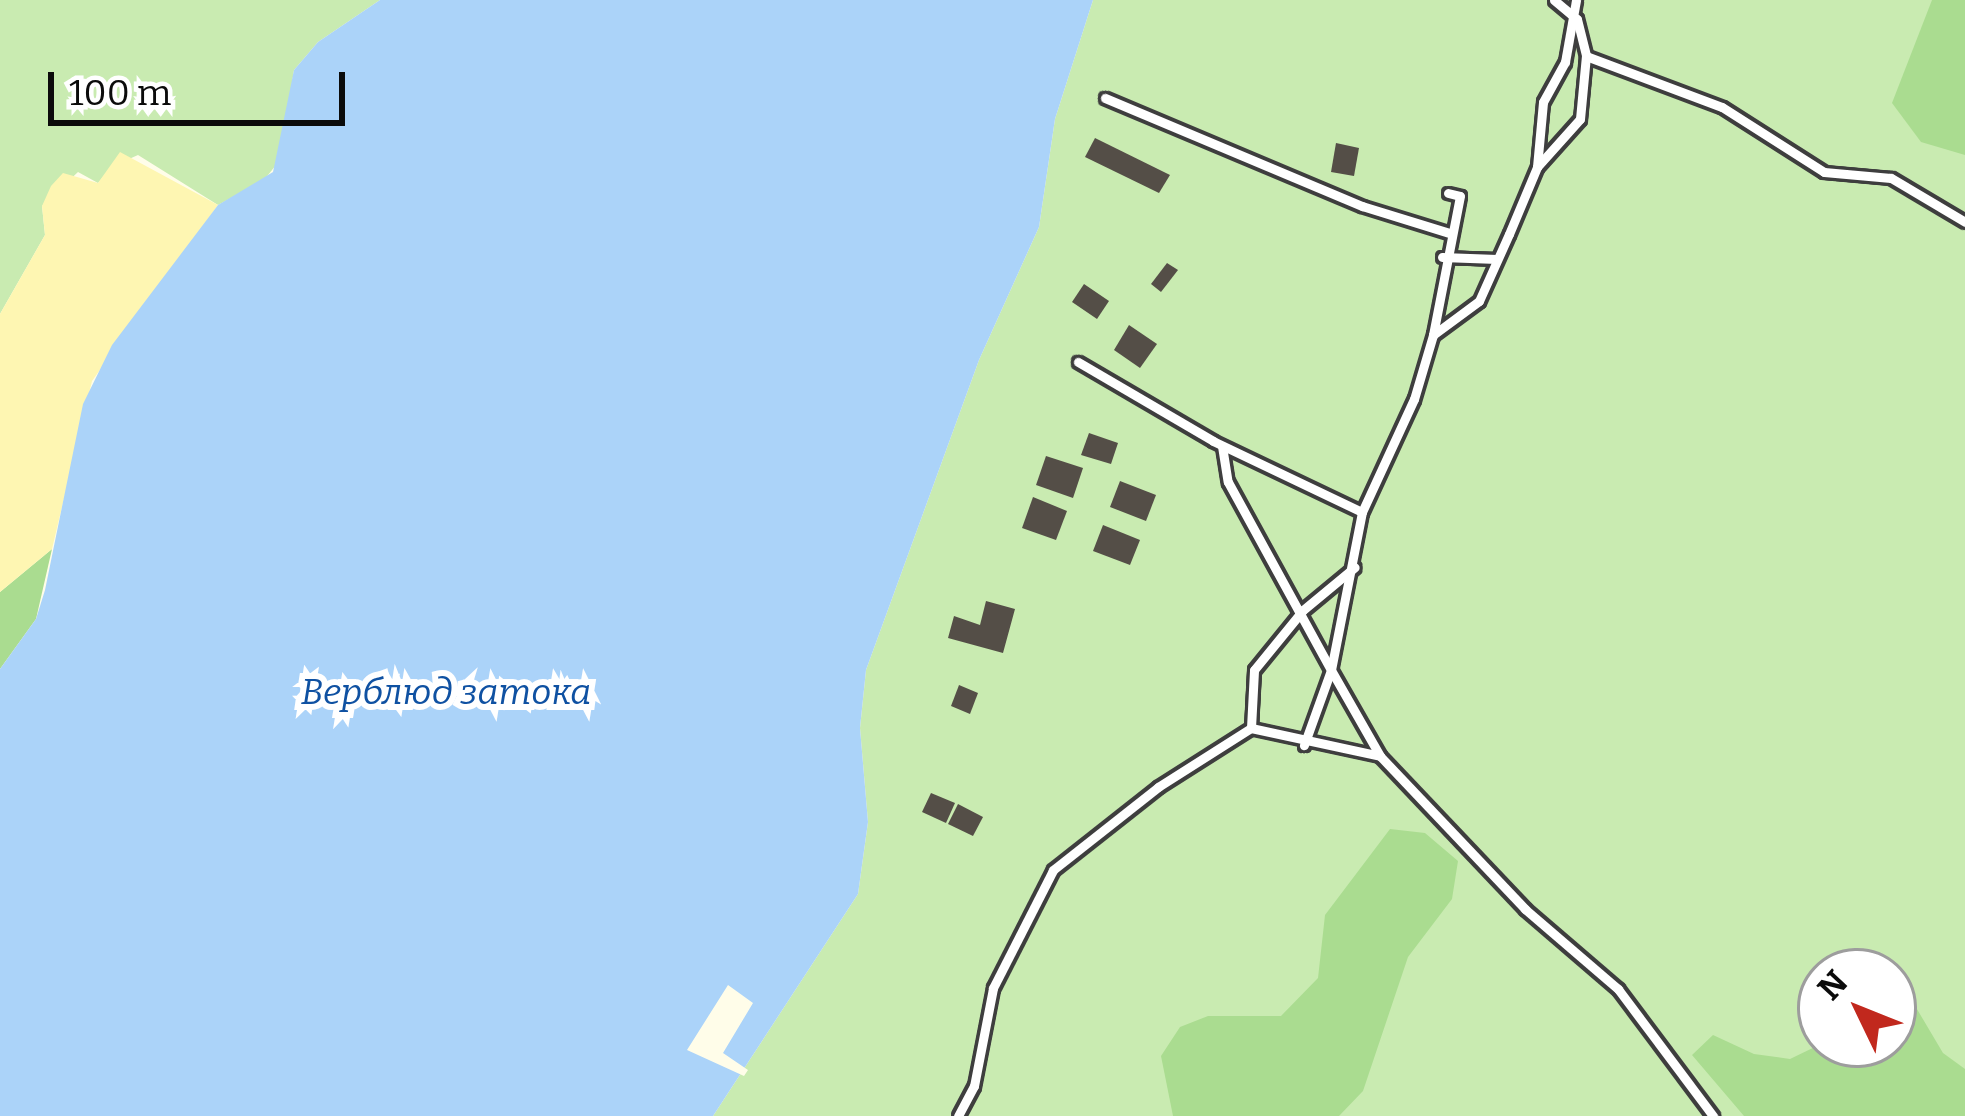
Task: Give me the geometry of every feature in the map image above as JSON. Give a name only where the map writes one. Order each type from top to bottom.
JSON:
[{"type":"lane","points":[[1554,0],[1577,19]]},
{"type":"lane","points":[[1537,167],[1580,119],[1586,56],[1576,0]]},
{"type":"lane","points":[[1433,335],[1479,301],[1537,167],[1543,102],[1577,19]]},
{"type":"lane","points":[[1586,56],[1722,107],[1824,172],[1891,178],[1965,222]]},
{"type":"lane","points":[[1105,98],[1362,206],[1449,233]]},
{"type":"lane","points":[[1304,745],[1331,670],[1355,567],[1362,512],[1414,399],[1433,335],[1442,257],[1460,196],[1448,193]]},
{"type":"lane","points":[[1442,257],[1497,259]]},
{"type":"lane","points":[[1078,362],[1222,446],[1362,512]]},
{"type":"lane","points":[[1222,446],[1228,482],[1380,756],[1525,910],[1618,989],[1713,1116]]},
{"type":"lane","points":[[1251,728],[1254,670],[1303,610],[1355,567]]},
{"type":"lane","points":[[1251,728],[1304,745],[1380,756]]},
{"type":"lane","points":[[958,1116],[974,1086],[993,988],[1053,870],[1158,787],[1251,728]]},
{"type":"green space","points":[[0,0],[380,0],[318,42],[294,70],[280,160],[264,180],[218,205],[138,155],[111,167],[98,183],[78,172],[42,206],[45,235],[0,314]]},
{"type":"green space","points":[[1093,0],[1965,0],[1965,1116],[713,1116],[858,894],[868,822],[860,728],[866,670],[979,360],[1039,227],[1055,119]]},
{"type":"green space","points":[[1932,0],[1965,0],[1965,155],[1921,142],[1892,103]]},
{"type":"green space","points":[[52,549],[36,619],[0,669],[0,592]]},
{"type":"green space","points":[[1390,829],[1425,833],[1458,861],[1452,899],[1408,957],[1363,1091],[1339,1116],[1173,1116],[1161,1056],[1180,1027],[1208,1016],[1281,1016],[1318,978],[1325,915]]},
{"type":"green space","points":[[1917,1009],[1943,1053],[1965,1069],[1965,1116],[1744,1116],[1692,1055],[1713,1035],[1754,1054],[1790,1059],[1797,1056],[1797,1068],[1917,1068]]},
{"type":"sand","points":[[120,152],[218,205],[92,381],[52,549],[0,592],[0,314],[45,235],[42,206],[51,186],[63,173],[98,183]]},
{"type":"water","name":"Верблюд затока","points":[[380,0],[1093,0],[1055,119],[1039,227],[979,360],[866,670],[860,728],[868,822],[858,894],[713,1116],[0,1116],[0,669],[36,619],[83,404],[112,345],[218,205],[273,172],[294,70],[318,42]]},
{"type":"pier","points":[[728,985],[753,1003],[723,1053],[748,1070],[744,1076],[687,1050]]},
{"type":"building","points":[[1095,138],[1170,175],[1159,193],[1085,157]]},
{"type":"building","points":[[1336,143],[1359,148],[1354,176],[1331,172]]},
{"type":"building","points":[[1167,263],[1178,270],[1161,292],[1151,284]]},
{"type":"building","points":[[1084,284],[1109,301],[1097,319],[1072,302]]},
{"type":"building","points":[[1129,325],[1157,344],[1140,368],[1114,350]]},
{"type":"building","points":[[1089,433],[1118,443],[1111,464],[1081,455]]},
{"type":"building","points":[[1046,456],[1083,468],[1073,498],[1036,485]]},
{"type":"building","points":[[1120,481],[1156,495],[1146,521],[1110,507]]},
{"type":"building","points":[[1033,497],[1067,511],[1056,540],[1022,528]]},
{"type":"building","points":[[1103,525],[1140,540],[1130,565],[1093,551]]},
{"type":"building","points":[[986,601],[1015,609],[1003,653],[948,638],[954,616],[980,625]]},
{"type":"building","points":[[959,685],[978,693],[970,714],[951,706]]},
{"type":"building","points":[[931,793],[955,803],[946,823],[922,812]]},
{"type":"building","points":[[958,804],[983,817],[973,836],[948,824]]}]
